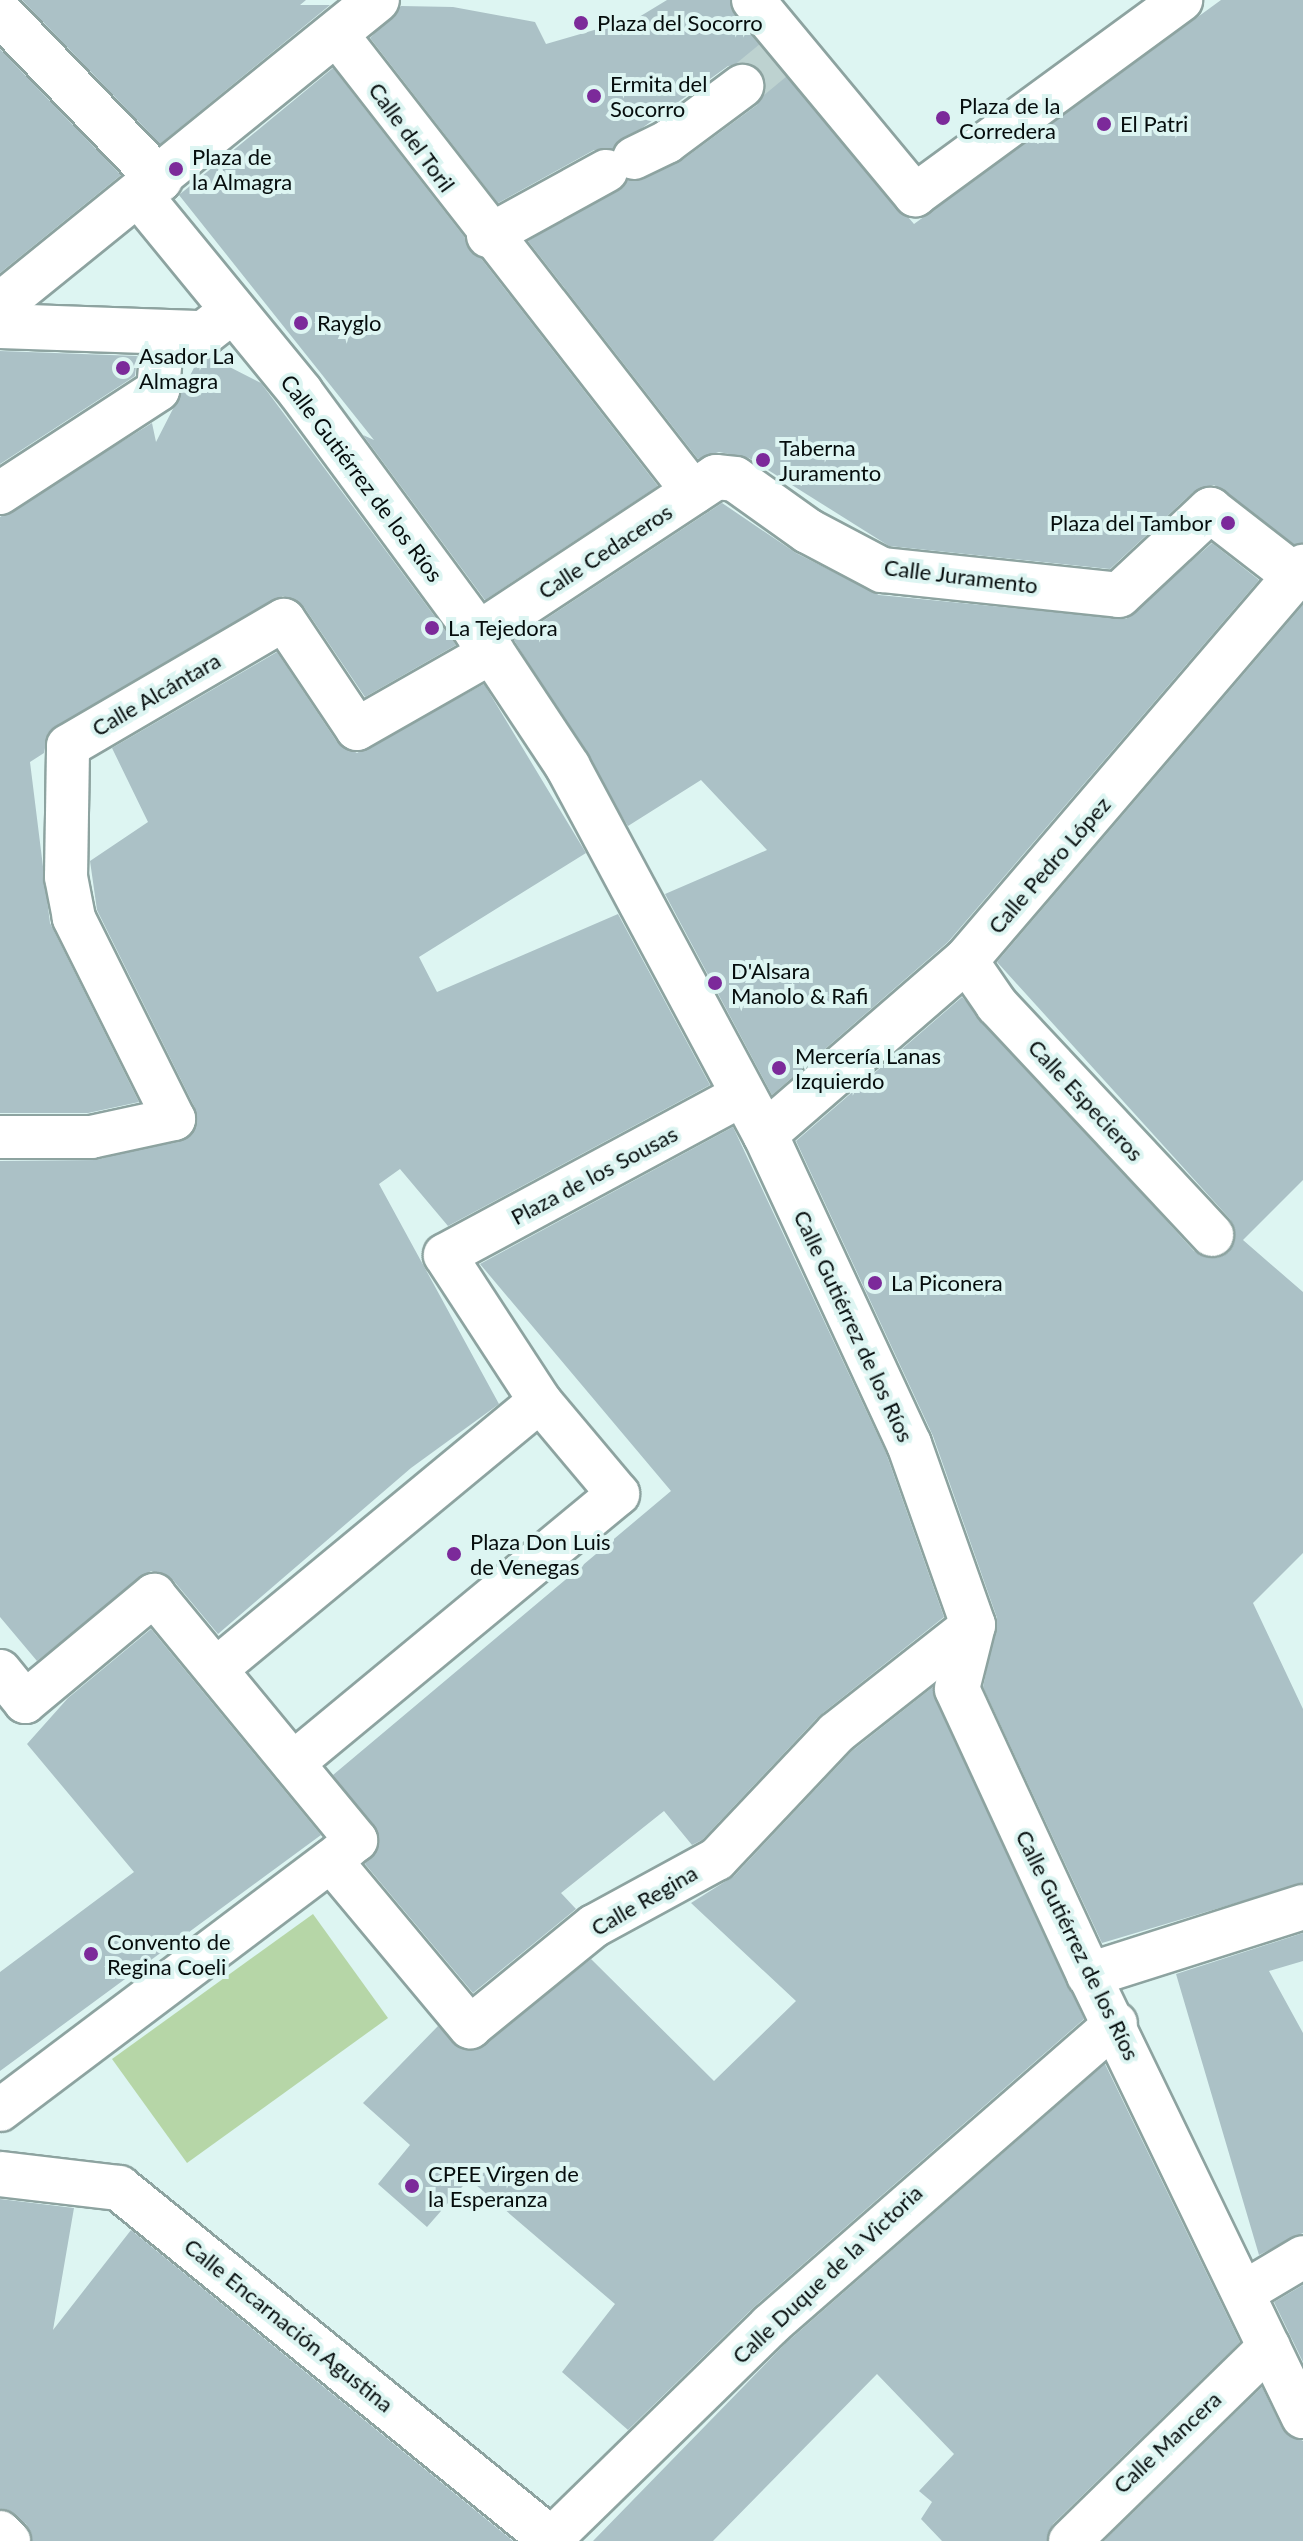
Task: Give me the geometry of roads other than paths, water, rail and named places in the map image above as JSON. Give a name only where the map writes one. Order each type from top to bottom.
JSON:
[{"type":"street","points":[[0,305],[338,36],[377,0]]},
{"type":"street","points":[[753,0],[784,51],[915,195],[1181,0]]},
{"type":"street","points":[[0,13],[150,188],[231,312],[204,333],[163,334],[0,326]]},
{"type":"street","name":"Calle del Toril","points":[[338,36],[488,236],[634,421]]},
{"type":"street","points":[[488,236],[620,164],[742,86]]},
{"type":"street","name":"Calle Gutiérrez de los Ríos","points":[[231,312],[301,393],[485,643],[568,767],[765,1134],[909,1444],[973,1625],[957,1689],[1089,1975],[1116,2023],[1246,2291],[1303,2417]]},
{"type":"street","points":[[0,493],[158,390],[163,334]]},
{"type":"street","name":"Calle Cedaceros","points":[[485,643],[694,493],[634,421]]},
{"type":"street","name":"Calle Juramento","points":[[694,493],[716,477],[735,479],[808,531],[882,570],[1119,595],[1210,510],[1299,572]]},
{"type":"street","name":"Calle Pedro López","points":[[765,1134],[966,960],[1299,572]]},
{"type":"street","name":"Calle Alcántara","points":[[0,1137],[91,1137],[174,1119],[74,918],[66,877],[68,746],[284,620],[357,729],[485,643]]},
{"type":"street","name":"Calle Especieros","points":[[966,960],[997,1005],[1212,1235]]},
{"type":"street","name":"Plaza de los Sousas","points":[[540,1401],[445,1255],[742,1095]]},
{"type":"street","points":[[209,1662],[540,1401],[618,1494],[302,1774]]},
{"type":"street","points":[[0,1671],[25,1702],[154,1595],[356,1840],[0,2110]]},
{"type":"street","name":"Calle Regina","points":[[331,1861],[470,2027],[594,1926],[717,1859],[836,1733],[973,1625]]},
{"type":"street","points":[[1089,1975],[1303,1907]]},
{"type":"street","name":"Calle Duque de la Victoria","points":[[552,2540],[770,2325],[1116,2023]]},
{"type":"street","name":"Calle Encarnación Agustina","points":[[0,2174],[119,2188],[552,2540]]},
{"type":"street","points":[[1246,2291],[1303,2257]]},
{"type":"street","name":"Calle Mancera","points":[[1070,2541],[1269,2347]]},
{"type":"street","points":[[0,2532],[9,2541]]},
{"type":"tunnel","points":[[742,86],[777,57]]},
{"type":"place","name":"Plaza del Socorro","points":[[581,23]]},
{"type":"place","name":"Ermita del Socorro","points":[[594,96]]},
{"type":"place","name":"Plaza de la Corredera","points":[[943,118]]},
{"type":"place","name":"El Patri","points":[[1104,124]]},
{"type":"place","name":"Plaza de la Almagra","points":[[176,169]]},
{"type":"place","name":"Rayglo","points":[[301,323]]},
{"type":"place","name":"Asador La Almagra","points":[[123,368]]},
{"type":"place","name":"Taberna Juramento","points":[[763,460]]},
{"type":"place","name":"Plaza del Tambor","points":[[1228,523]]},
{"type":"place","name":"La Tejedora","points":[[432,628]]},
{"type":"place","name":"D'Alsara Manolo & Rafi","points":[[715,983]]},
{"type":"place","name":"Mercería Lanas Izquierdo","points":[[779,1068]]},
{"type":"place","name":"La Piconera","points":[[875,1283]]},
{"type":"place","name":"Plaza Don Luis de Venegas","points":[[454,1554]]},
{"type":"place","name":"Convento de Regina Coeli","points":[[91,1954]]},
{"type":"place","name":"CPEE Virgen de la Esperanza","points":[[412,2186]]}]
